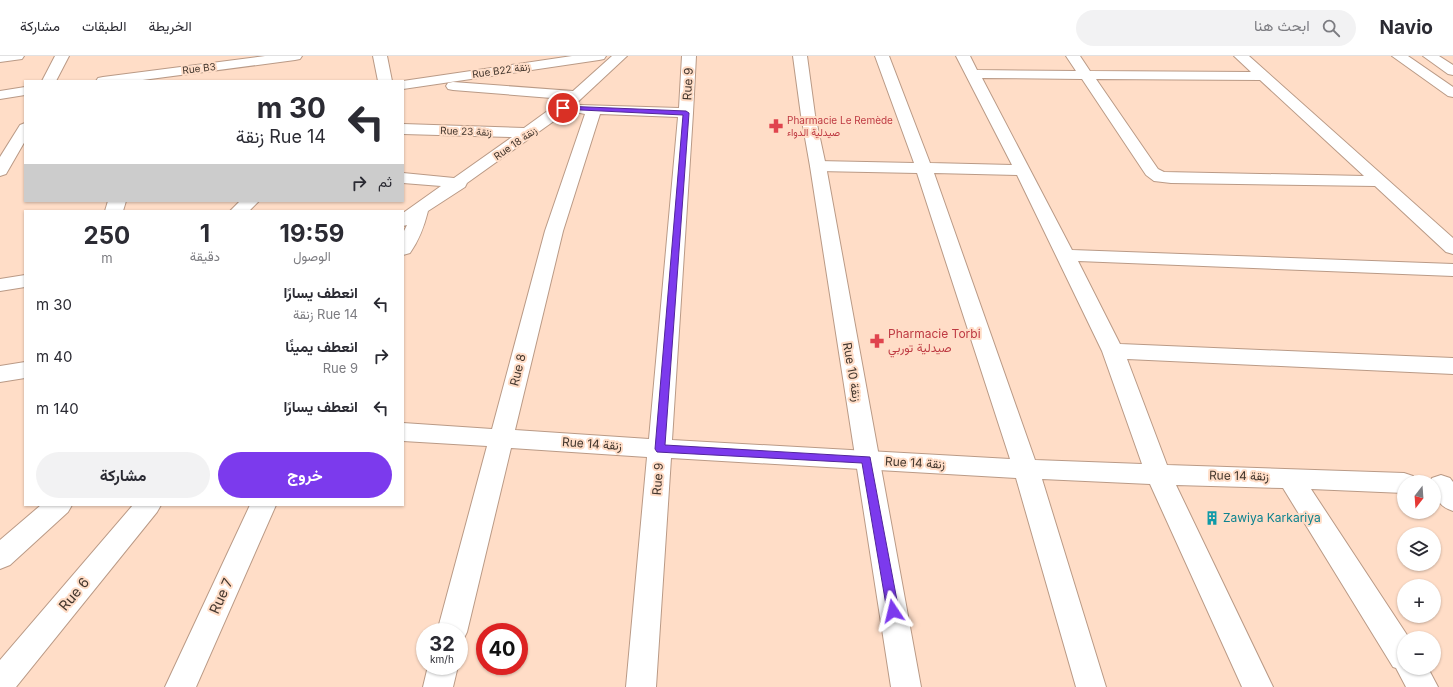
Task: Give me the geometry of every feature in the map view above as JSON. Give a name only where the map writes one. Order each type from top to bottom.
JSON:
[{"type":"street","points":[[0,58],[17,56]]},
{"type":"street","points":[[50,80],[62,56]]},
{"type":"street","name":"Rue B3","points":[[111,80],[295,56]]},
{"type":"street","points":[[380,56],[385,80]]},
{"type":"street","name":"Rue B22 زنقة","points":[[409,84],[599,56]]},
{"type":"street","name":"Rue 18 زنقة","points":[[404,220],[459,183],[563,108],[620,56]]},
{"type":"street","name":"Rue 9","points":[[641,687],[686,113],[689,56]]},
{"type":"street","name":"Rue 10 زنقة","points":[[800,56],[808,115],[818,166],[906,687]]},
{"type":"street","points":[[882,56],[924,168],[1026,469],[1091,687]]},
{"type":"street","points":[[959,56],[973,74],[1066,255],[1113,351],[1158,474],[1258,687]]},
{"type":"street","points":[[1073,56],[1152,172],[1160,177],[1379,181]]},
{"type":"street","points":[[1241,56],[1453,248]]},
{"type":"street","points":[[1399,56],[1453,93]]},
{"type":"street","points":[[1430,56],[1453,71]]},
{"type":"street","points":[[973,74],[1263,76]]},
{"type":"street","points":[[409,84],[577,96]]},
{"type":"street","points":[[0,95],[24,91]]},
{"type":"street","points":[[563,108],[686,113]]},
{"type":"street","name":"Rue 8","points":[[454,623],[558,217],[594,110]]},
{"type":"street","name":"Rue 23 زنقة","points":[[404,129],[529,133]]},
{"type":"street","points":[[0,140],[22,132]]},
{"type":"street","points":[[0,171],[18,153],[22,132]]},
{"type":"street","points":[[818,166],[1023,170]]},
{"type":"street","points":[[404,178],[459,183]]},
{"type":"street","points":[[240,210],[249,202]]},
{"type":"street","points":[[404,247],[415,228],[420,209]]},
{"type":"street","points":[[1066,255],[1453,270]]},
{"type":"street","points":[[0,285],[24,281]]},
{"type":"street","points":[[1113,351],[1453,366]]},
{"type":"street","points":[[0,374],[24,370]]},
{"type":"street","name":"Rue 14 زنقة","points":[[404,432],[660,449],[1026,469],[1397,483]]},
{"type":"street","points":[[1290,478],[1397,646]]},
{"type":"street","points":[[28,532],[36,506]]},
{"type":"street","points":[[0,557],[58,506]]},
{"type":"street","name":"Rue 6","points":[[0,683],[147,506]]},
{"type":"street","name":"Rue 7","points":[[180,687],[263,506]]},
{"type":"street","points":[[438,687],[441,675]]},
{"type":"street","points":[[1415,675],[1423,687]]},
{"type":"place","name":"Pharmacie Le Remède صيدلية الدواء","points":[[776,126]]},
{"type":"place","name":"Pharmacie Torbi صيدلية توربي","points":[[877,341]]},
{"type":"place","name":"Zawiya Karkariya","points":[[1212,518]]},
{"type":"route","points":[[563,108],[686,113],[660,449],[867,460],[893,611]]}]
